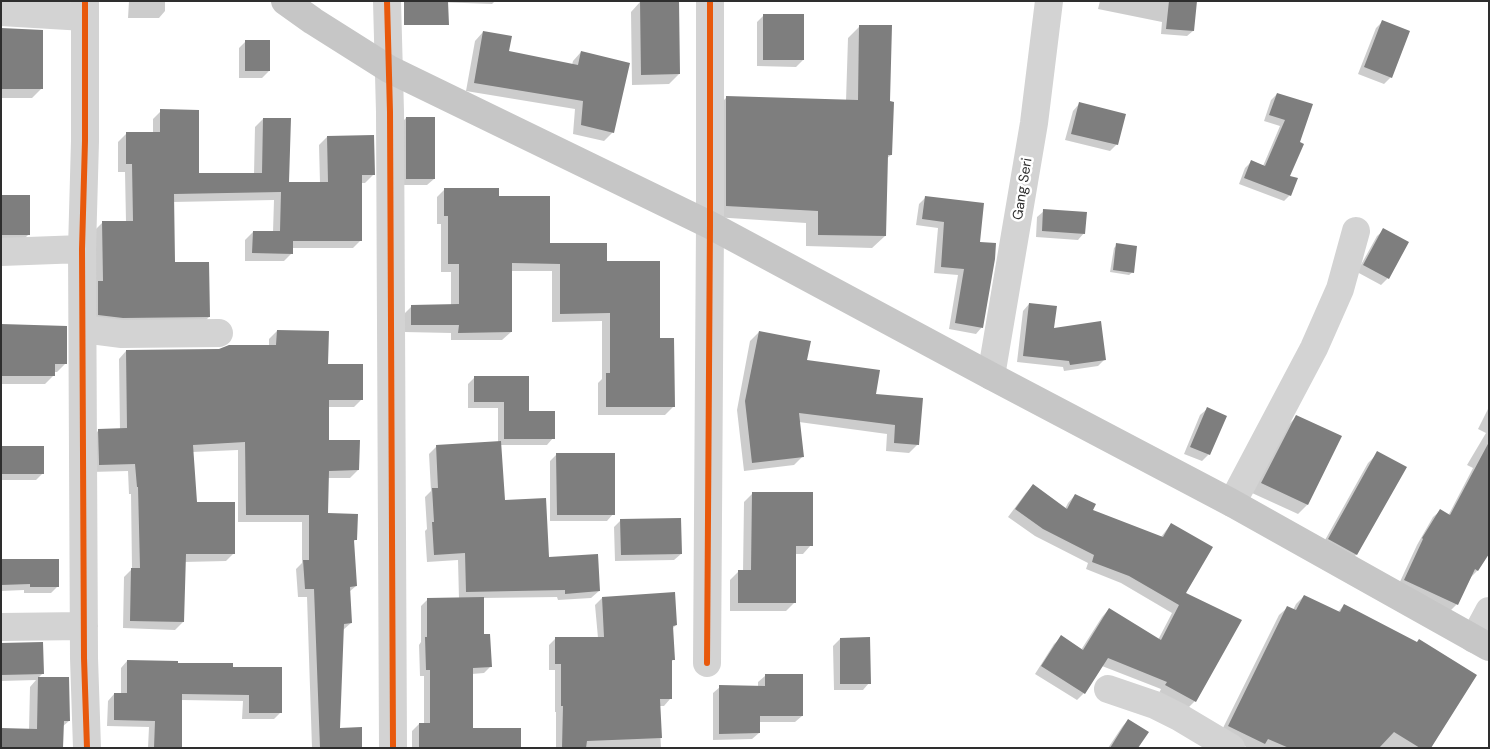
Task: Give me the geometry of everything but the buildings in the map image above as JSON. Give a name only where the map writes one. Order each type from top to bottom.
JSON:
[{"type":"main road","points":[[284,1],[389,69],[710,225],[1232,503],[1481,643]]},
{"type":"street","points":[[388,1],[393,748]]},
{"type":"street","points":[[707,664],[710,1]]},
{"type":"street","name":"Gang Seri","points":[[991,376],[1034,123],[1048,1]]},
{"type":"street","points":[[1,12],[85,9],[85,141],[82,249],[84,626],[87,748]]},
{"type":"street","points":[[1232,503],[1314,348],[1340,289],[1356,230]]},
{"type":"street","points":[[1,252],[82,249]]},
{"type":"street","points":[[83,329],[122,334],[219,333]]},
{"type":"street","points":[[1481,643],[1489,611]]},
{"type":"street","points":[[1,627],[84,626]]},
{"type":"street","points":[[1108,688],[1155,705],[1231,748]]},
{"type":"cycle path","points":[[85,1],[85,141],[82,249],[84,658],[87,748]]},
{"type":"cycle path","points":[[387,1],[390,112],[393,748]]},
{"type":"cycle path","points":[[707,663],[710,1]]}]
